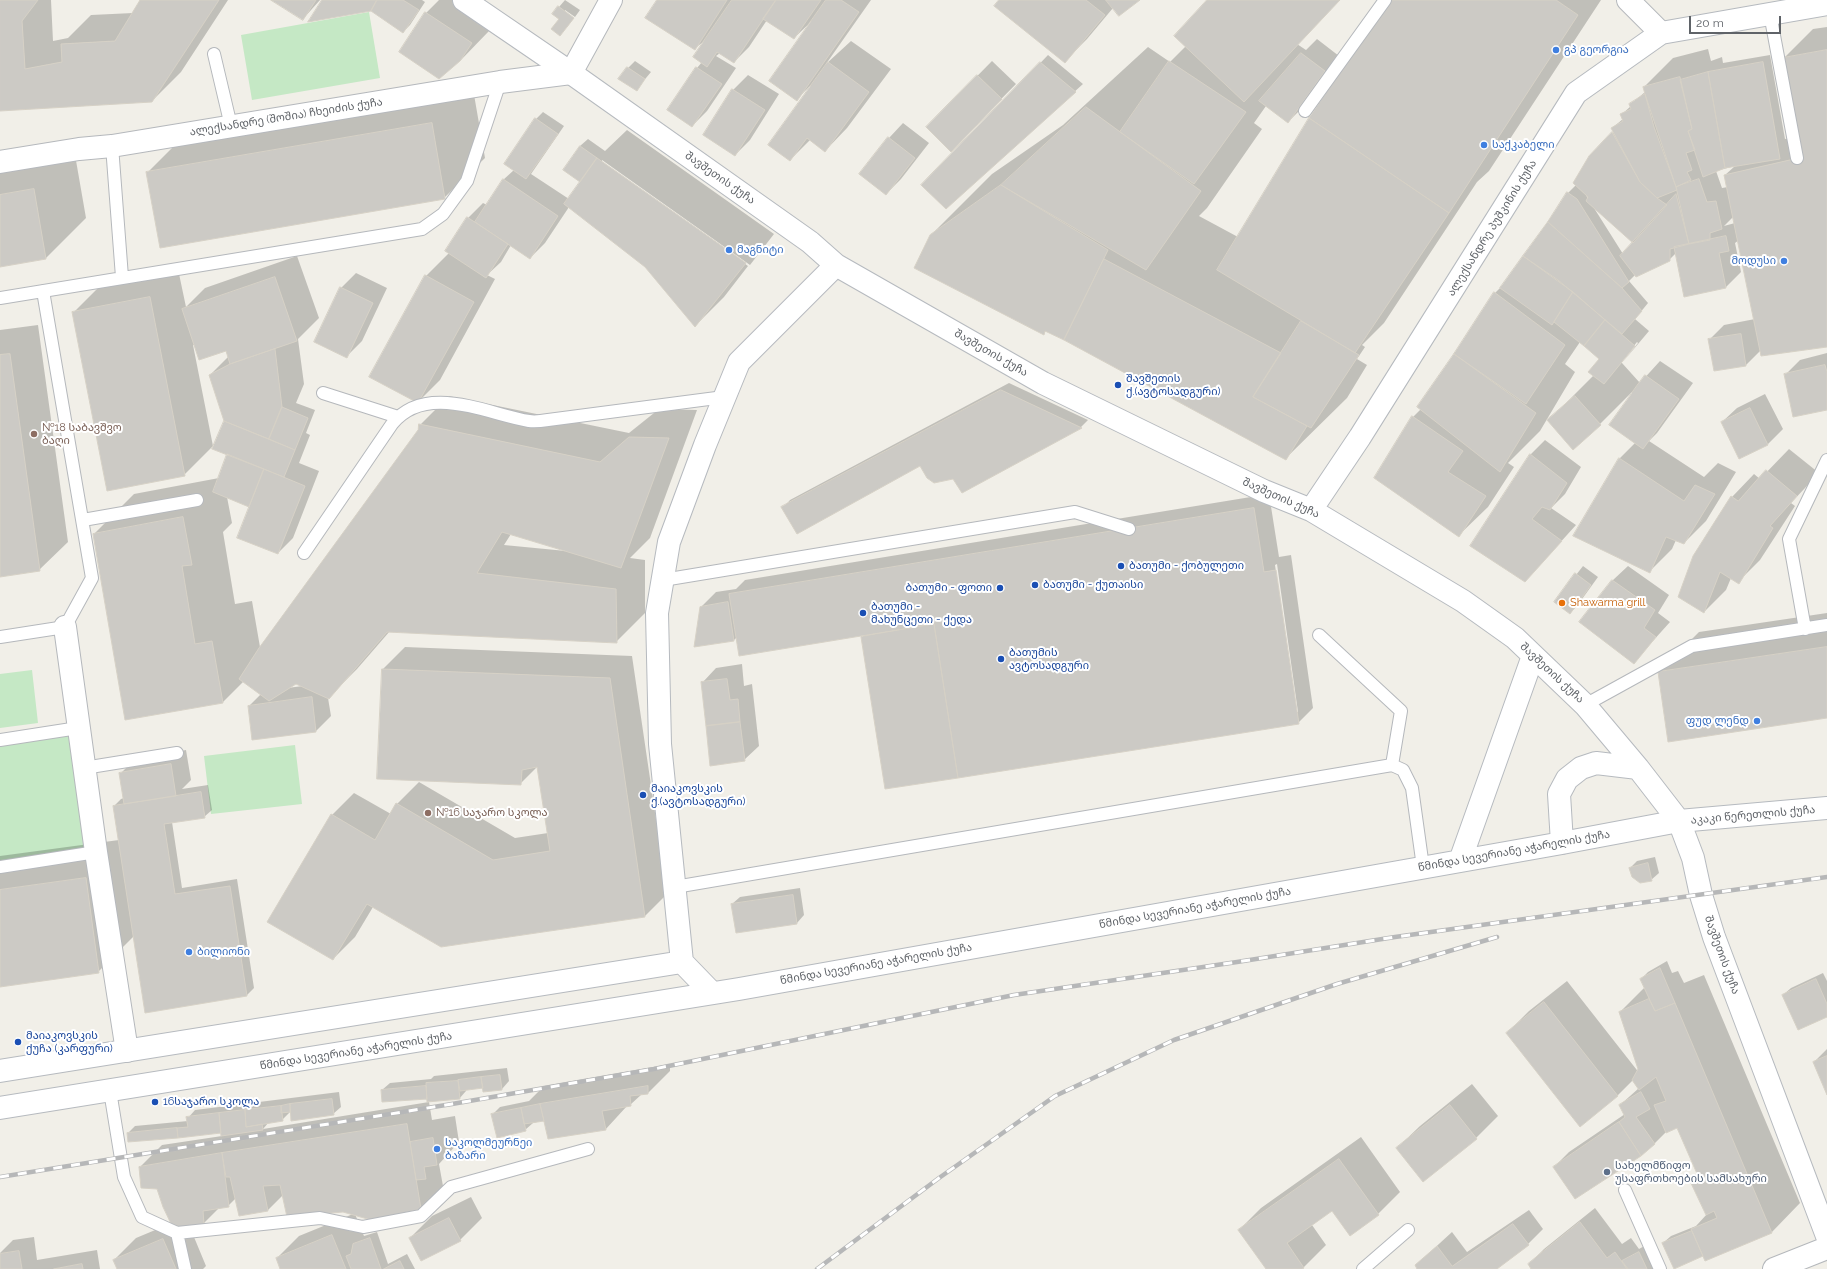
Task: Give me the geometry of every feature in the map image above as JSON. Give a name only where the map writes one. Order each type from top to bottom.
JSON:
[{"type":"main road","name":"შავშეთის ქუჩა","points":[[464,0],[571,73],[810,242],[836,265],[1043,383],[1264,491],[1311,510],[1463,601],[1515,638],[1586,705],[1679,821],[1693,858],[1714,937],[1827,1236]]},
{"type":"main road","points":[[571,73],[611,0]]},
{"type":"main road","points":[[1628,0],[1661,33]]},
{"type":"main road","name":"ალექსანდრე პუშკინის ქუჩა","points":[[1311,510],[1364,431],[1576,93],[1661,33],[1827,4]]},
{"type":"main road","name":"ალექსანდრე (შოშია) ჩხეიძის ქუჩა","points":[[0,162],[79,149],[112,146],[500,82],[571,73]]},
{"type":"main road","points":[[712,993],[682,962],[660,744],[657,614],[669,542],[705,445],[739,362],[836,265]]},
{"type":"main road","points":[[65,627],[96,852],[127,1051]]},
{"type":"main road","points":[[1460,861],[1533,656]]},
{"type":"main road","points":[[1562,843],[1559,794],[1567,779],[1581,768],[1596,763],[1638,768]]},
{"type":"main road","name":"აკაკი წერეთლის ქუჩა","points":[[1679,821],[1827,808]]},
{"type":"main road","name":"წმინდა სევერიანე აჭარელის ქუჩა","points":[[0,1108],[712,993],[1679,821]]},
{"type":"main road","points":[[0,1072],[682,962]]},
{"type":"main road","points":[[1779,1268],[1827,1248]]},
{"type":"lane","points":[[1305,111],[1385,0]]},
{"type":"lane","points":[[1770,14],[1796,158]]},
{"type":"lane","points":[[214,54],[231,126]]},
{"type":"lane","points":[[0,298],[422,229],[443,214],[467,181],[500,82]]},
{"type":"lane","points":[[112,146],[122,277]]},
{"type":"lane","points":[[0,637],[65,627],[92,578],[43,291]]},
{"type":"lane","points":[[323,393],[398,417]]},
{"type":"lane","points":[[304,552],[398,417],[414,407],[452,403],[530,421],[548,420],[724,397]]},
{"type":"lane","points":[[1805,629],[1789,539],[1827,460]]},
{"type":"lane","points":[[83,520],[197,500]]},
{"type":"lane","points":[[663,580],[1075,512],[1129,529]]},
{"type":"lane","points":[[1586,705],[1692,646],[1827,625]]},
{"type":"lane","points":[[1319,635],[1401,711],[1392,765]]},
{"type":"lane","points":[[0,740],[78,728]]},
{"type":"lane","points":[[84,768],[177,753]]},
{"type":"lane","points":[[675,888],[1392,765],[1403,770],[1412,788],[1423,867]]},
{"type":"lane","points":[[0,867],[96,852]]},
{"type":"lane","points":[[110,1091],[124,1177],[142,1217],[177,1233],[320,1218],[363,1227],[421,1216],[451,1187],[588,1149]]},
{"type":"lane","points":[[1625,1190],[1660,1269]]},
{"type":"lane","points":[[1363,1269],[1408,1230]]},
{"type":"lane","points":[[177,1233],[185,1269]]},
{"type":"green space","points":[[369,12],[380,78],[252,100],[241,35]]},
{"type":"green space","points":[[32,670],[38,723],[0,728],[0,674]]},
{"type":"green space","points":[[78,728],[96,852],[0,867],[0,740]]},
{"type":"green space","points":[[295,745],[302,804],[211,814],[204,756]]},
{"type":"building","points":[[0,0],[38,0],[22,21],[25,69],[62,62],[61,44],[115,41],[140,0],[219,0],[152,102],[0,111]]},
{"type":"building","points":[[271,0],[316,0],[303,20]]},
{"type":"building","points":[[322,0],[377,0],[371,11],[308,22]]},
{"type":"building","points":[[377,0],[403,0],[419,10],[403,33],[371,11]]},
{"type":"building","points":[[657,0],[727,0],[695,50],[645,18]]},
{"type":"building","points":[[732,0],[776,0],[734,63],[717,52],[707,67],[693,57]]},
{"type":"building","points":[[776,0],[821,0],[794,39],[763,19]]},
{"type":"building","points":[[826,0],[841,0],[859,12],[797,101],[769,81]]},
{"type":"building","points":[[999,0],[1086,0],[1105,15],[1065,63],[994,6]]},
{"type":"building","points":[[1106,0],[1140,0],[1119,16]]},
{"type":"building","points":[[1207,0],[1340,0],[1244,102],[1174,36]]},
{"type":"building","points":[[1389,0],[1556,0],[1578,15],[1449,213],[1309,118]]},
{"type":"building","points":[[558,6],[574,18],[560,36],[551,29],[559,19],[552,14]]},
{"type":"building","points":[[425,12],[472,43],[460,61],[439,79],[399,52]]},
{"type":"building","name":"მოდუსი","points":[[1827,50],[1827,347],[1761,356],[1724,175],[1803,157],[1783,58]]},
{"type":"building","points":[[1301,53],[1325,71],[1288,123],[1259,101]]},
{"type":"building","points":[[1169,61],[1246,112],[1194,184],[1120,132]]},
{"type":"building","points":[[828,62],[869,92],[825,152],[807,138],[790,161],[768,145]]},
{"type":"building","points":[[1040,62],[1076,92],[946,209],[921,185]]},
{"type":"building","points":[[1763,62],[1780,159],[1725,168],[1708,72]]},
{"type":"building","points":[[627,67],[645,79],[637,91],[618,79]]},
{"type":"building","points":[[696,67],[722,84],[692,127],[667,110]]},
{"type":"building","points":[[1708,72],[1725,168],[1703,177],[1688,131],[1692,129],[1680,80]]},
{"type":"building","points":[[977,75],[1002,99],[951,152],[926,127]]},
{"type":"building","points":[[1680,77],[1692,129],[1688,131],[1695,150],[1686,153],[1692,170],[1687,172],[1691,180],[1676,187],[1654,127],[1643,87]]},
{"type":"building","points":[[732,89],[765,110],[735,156],[703,135]]},
{"type":"building","points":[[1645,94],[1677,190],[1657,198],[1640,182],[1611,128],[1623,121],[1620,114],[1631,109],[1629,104]]},
{"type":"building","points":[[1086,107],[1201,191],[1146,270],[1001,185]]},
{"type":"building","points":[[535,118],[558,134],[526,179],[504,164]]},
{"type":"building","points":[[1309,118],[1449,213],[1355,353],[1217,270]]},
{"type":"building","points":[[432,123],[445,199],[160,248],[146,172]]},
{"type":"building","points":[[1612,132],[1640,182],[1667,205],[1633,243],[1586,201],[1588,197],[1573,183],[1589,156]]},
{"type":"building","points":[[888,137],[915,158],[886,195],[859,174]]},
{"type":"building","points":[[580,146],[597,158],[580,182],[563,170]]},
{"type":"building","points":[[597,158],[746,263],[695,327],[645,267],[564,204]]},
{"type":"building","points":[[503,179],[558,216],[530,259],[475,222]]},
{"type":"building","points":[[1699,179],[1707,202],[1716,201],[1722,229],[1710,233],[1710,240],[1689,244],[1676,187]]},
{"type":"building","points":[[1001,185],[1108,250],[1064,340],[1045,331],[1044,335],[914,268],[930,235]]},
{"type":"building","points":[[34,189],[46,259],[0,267],[0,195]]},
{"type":"building","points":[[1567,192],[1577,199],[1629,282],[1622,288],[1548,222]]},
{"type":"building","points":[[1676,194],[1689,244],[1670,249],[1670,261],[1636,277],[1620,256]]},
{"type":"building","points":[[467,217],[508,244],[486,278],[445,251]]},
{"type":"building","points":[[1548,222],[1622,288],[1642,311],[1622,334],[1558,280],[1523,256]]},
{"type":"building","points":[[1726,236],[1729,251],[1719,253],[1726,288],[1684,297],[1674,247]]},
{"type":"building","points":[[1523,256],[1573,292],[1552,325],[1500,288]]},
{"type":"building","points":[[1104,259],[1281,353],[1253,397],[1307,426],[1286,460],[1064,340]]},
{"type":"building","points":[[425,275],[474,302],[418,403],[369,377]]},
{"type":"building","points":[[275,277],[297,341],[230,364],[226,351],[199,360],[182,309]]},
{"type":"building","points":[[340,287],[373,303],[347,358],[314,342]]},
{"type":"building","points":[[1494,292],[1565,345],[1526,404],[1454,354]]},
{"type":"building","points":[[1573,292],[1605,320],[1584,346],[1554,322]]},
{"type":"building","points":[[150,297],[185,476],[107,491],[72,312]]},
{"type":"building","points":[[1605,320],[1635,346],[1604,384],[1588,372],[1599,359],[1584,346]]},
{"type":"building","points":[[1301,321],[1359,355],[1311,428],[1253,397]]},
{"type":"building","points":[[1741,334],[1746,366],[1714,371],[1708,339]]},
{"type":"building","points":[[275,349],[282,407],[269,439],[224,421],[209,375],[230,364]]},
{"type":"building","points":[[10,354],[40,571],[0,577],[0,355]]},
{"type":"building","points":[[1454,354],[1536,413],[1500,472],[1417,407]]},
{"type":"building","points":[[1825,365],[1827,372],[1827,410],[1793,417],[1784,374]]},
{"type":"building","points":[[1645,375],[1679,399],[1643,449],[1609,425]]},
{"type":"building","points":[[1001,390],[1082,428],[962,493],[953,479],[934,483],[927,478],[920,466],[797,534],[781,507]]},
{"type":"building","points":[[1575,396],[1601,425],[1573,450],[1547,420]]},
{"type":"building","points":[[282,407],[308,418],[295,450],[269,439]]},
{"type":"building","points":[[1750,408],[1768,445],[1739,459],[1721,422]]},
{"type":"building","points":[[1412,416],[1463,451],[1448,472],[1486,496],[1459,537],[1374,478]]},
{"type":"building","points":[[224,421],[295,450],[284,477],[212,449]]},
{"type":"building","points":[[419,424],[600,462],[629,437],[669,438],[621,568],[502,532],[477,573],[616,589],[617,643],[387,632],[329,699],[296,684],[269,701],[239,679],[259,648],[418,430]]},
{"type":"building","points":[[227,454],[264,469],[249,507],[213,492]]},
{"type":"building","points":[[1530,454],[1567,483],[1550,510],[1542,507],[1532,519],[1562,541],[1525,582],[1470,546]]},
{"type":"building","points":[[1619,458],[1684,501],[1695,485],[1715,494],[1684,544],[1666,537],[1650,573],[1573,536]]},
{"type":"building","points":[[264,469],[305,486],[278,554],[237,538]]},
{"type":"building","points":[[1766,470],[1797,496],[1770,526],[1773,528],[1739,584],[1720,572],[1704,613],[1678,597],[1693,556],[1731,496],[1738,501]]},
{"type":"building","points":[[1254,508],[1264,572],[1276,570],[1299,724],[958,778],[934,624],[739,656],[729,594]]},
{"type":"building","points":[[183,517],[192,565],[182,566],[195,644],[212,641],[223,703],[125,720],[93,534]]},
{"type":"building","points":[[1575,573],[1591,585],[1570,614],[1554,602]]},
{"type":"building","points":[[1612,580],[1655,610],[1644,628],[1656,637],[1634,664],[1579,622]]},
{"type":"building","points":[[728,602],[734,641],[694,647],[700,607]]},
{"type":"building","points":[[934,624],[958,778],[885,789],[861,637]]},
{"type":"building","points":[[1827,647],[1827,718],[1668,742],[1658,672]]},
{"type":"building","points":[[382,669],[610,678],[645,917],[441,947],[367,904],[333,960],[267,922],[331,814],[375,840],[396,803],[493,860],[550,851],[537,767],[522,770],[521,785],[377,779]]},
{"type":"building","points":[[727,679],[730,700],[738,699],[740,722],[706,726],[701,682]]},
{"type":"building","points":[[312,697],[316,732],[252,740],[248,706]]},
{"type":"building","points":[[740,722],[745,761],[710,766],[706,726]]},
{"type":"building","points":[[171,764],[176,796],[124,804],[119,773]]},
{"type":"building","points":[[201,792],[205,818],[164,824],[175,894],[230,886],[247,996],[145,1013],[113,806]]},
{"type":"building","points":[[1648,863],[1652,881],[1640,883],[1632,877],[1629,868]]},
{"type":"building","points":[[86,878],[99,973],[0,987],[0,890]]},
{"type":"building","points":[[793,895],[797,924],[736,933],[731,904]]},
{"type":"building","points":[[1660,968],[1675,1003],[1655,1011],[1640,979]]},
{"type":"building","points":[[1816,979],[1827,1004],[1827,1017],[1798,1030],[1782,995]]},
{"type":"building","points":[[1649,999],[1655,1011],[1675,1003],[1772,1233],[1705,1261],[1691,1229],[1717,1218],[1714,1211],[1706,1215],[1689,1179],[1698,1176],[1677,1128],[1666,1133],[1654,1105],[1666,1101],[1656,1077],[1639,1090],[1632,1080],[1638,1069],[1619,1012]]},
{"type":"building","points":[[1544,1002],[1618,1096],[1580,1127],[1506,1033]]},
{"type":"building","points":[[1827,1056],[1827,1095],[1813,1062]]},
{"type":"building","points":[[500,1075],[502,1090],[483,1092],[481,1077]]},
{"type":"building","points":[[481,1077],[483,1088],[460,1091],[458,1080]]},
{"type":"building","points":[[458,1081],[460,1099],[427,1102],[426,1083]]},
{"type":"building","points":[[426,1086],[427,1099],[382,1102],[381,1090]]},
{"type":"building","points":[[648,1086],[648,1094],[630,1096],[631,1106],[602,1111],[606,1130],[548,1139],[540,1104]]},
{"type":"building","points":[[1641,1092],[1650,1109],[1636,1117],[1655,1144],[1641,1156],[1619,1122],[1625,1117],[1619,1105]]},
{"type":"building","points":[[332,1099],[334,1115],[291,1121],[290,1104]]},
{"type":"building","points":[[290,1104],[290,1112],[281,1113],[281,1106]]},
{"type":"building","points":[[540,1104],[544,1121],[524,1124],[521,1108]]},
{"type":"building","points":[[1450,1105],[1477,1139],[1423,1182],[1396,1148]]},
{"type":"building","points":[[281,1106],[283,1121],[246,1127],[245,1110]]},
{"type":"building","points":[[521,1108],[526,1131],[497,1138],[491,1114]]},
{"type":"building","points":[[245,1110],[246,1127],[262,1124],[263,1130],[221,1136],[219,1113]]},
{"type":"building","points":[[219,1113],[221,1133],[178,1138],[177,1128],[188,1127],[186,1117]]},
{"type":"building","points":[[1619,1122],[1641,1156],[1575,1199],[1553,1167]]},
{"type":"building","points":[[407,1124],[421,1209],[371,1220],[343,1212],[287,1217],[280,1185],[263,1186],[268,1211],[239,1216],[230,1177],[226,1177],[222,1153]]},
{"type":"building","points":[[177,1128],[178,1138],[128,1142],[127,1133]]},
{"type":"building","points":[[433,1138],[437,1165],[424,1167],[426,1179],[416,1180],[410,1142]]},
{"type":"building","points":[[222,1153],[229,1207],[203,1211],[204,1224],[173,1228],[163,1207],[157,1189],[141,1188],[139,1167]]},
{"type":"building","points":[[1339,1159],[1379,1215],[1350,1236],[1332,1211],[1287,1243],[1304,1268],[1266,1269],[1238,1230]]},
{"type":"building","points":[[449,1218],[461,1241],[421,1261],[409,1238]]},
{"type":"building","points":[[1580,1222],[1607,1258],[1615,1252],[1627,1269],[1531,1269],[1528,1264]]},
{"type":"building","points":[[1513,1224],[1529,1245],[1497,1269],[1417,1269],[1415,1265],[1437,1246],[1452,1266]]},
{"type":"building","points":[[1692,1231],[1703,1256],[1674,1269],[1662,1243]]},
{"type":"building","points":[[332,1235],[346,1269],[280,1269],[276,1258]]},
{"type":"building","points":[[370,1238],[381,1269],[351,1269],[346,1256],[351,1254],[353,1244]]},
{"type":"building","points":[[163,1239],[176,1269],[117,1269],[113,1260]]},
{"type":"building","points":[[19,1251],[22,1269],[0,1269],[0,1254]]},
{"type":"building","points":[[1639,1252],[1647,1269],[1628,1269],[1622,1261]]},
{"type":"building","points":[[400,1261],[404,1269],[384,1269]]},
{"type":"building","points":[[82,1264],[83,1269],[54,1269]]},
{"type":"railway","points":[[0,1177],[452,1104],[654,1069],[1014,995],[1395,937],[1827,877]]},
{"type":"railway","points":[[817,1269],[939,1178],[1055,1096],[1174,1040],[1337,984],[1497,937]]},
{"type":"place","name":"გპ გეორგია","points":[[1556,50]]},
{"type":"place","name":"საქკაბელი","points":[[1484,145]]},
{"type":"place","name":"მაგნიტი","points":[[729,250]]},
{"type":"place","name":"მოდუსი","points":[[1784,261]]},
{"type":"place","name":"შავშეთის ქ.(ავტოსადგური)","points":[[1118,385]]},
{"type":"place","name":"№18 საბავშვო ბაღი","points":[[34,434]]},
{"type":"place","name":"ბათუმი - ქობულეთი","points":[[1121,566]]},
{"type":"place","name":"ბათუმი - ქუთაისი","points":[[1035,585]]},
{"type":"place","name":"ბათუმი - ფოთი","points":[[1000,588]]},
{"type":"place","name":"Shawarma grill","points":[[1562,603]]},
{"type":"place","name":"ბათუმი - მახუნცეთი - ქედა","points":[[863,613]]},
{"type":"place","name":"ბათუმის ავტოსადგური","points":[[1001,659]]},
{"type":"place","name":"ფუდ ლენდ","points":[[1757,721]]},
{"type":"place","name":"მაიაკოვსკის ქ.(ავტოსადგური)","points":[[643,795]]},
{"type":"place","name":"№16 საჯარო სკოლა","points":[[428,813]]},
{"type":"place","name":"ბილიონი","points":[[189,952]]},
{"type":"place","name":"მაიაკოვსკის ქუჩა (კარფური)","points":[[18,1042]]},
{"type":"place","name":"16საჯარო სკოლა","points":[[155,1102]]},
{"type":"place","name":"საკოლმეურნეი ბაზარი","points":[[437,1149]]},
{"type":"place","name":"სახელმწიფო უსაფრთხოების სამსახური","points":[[1607,1172]]}]
